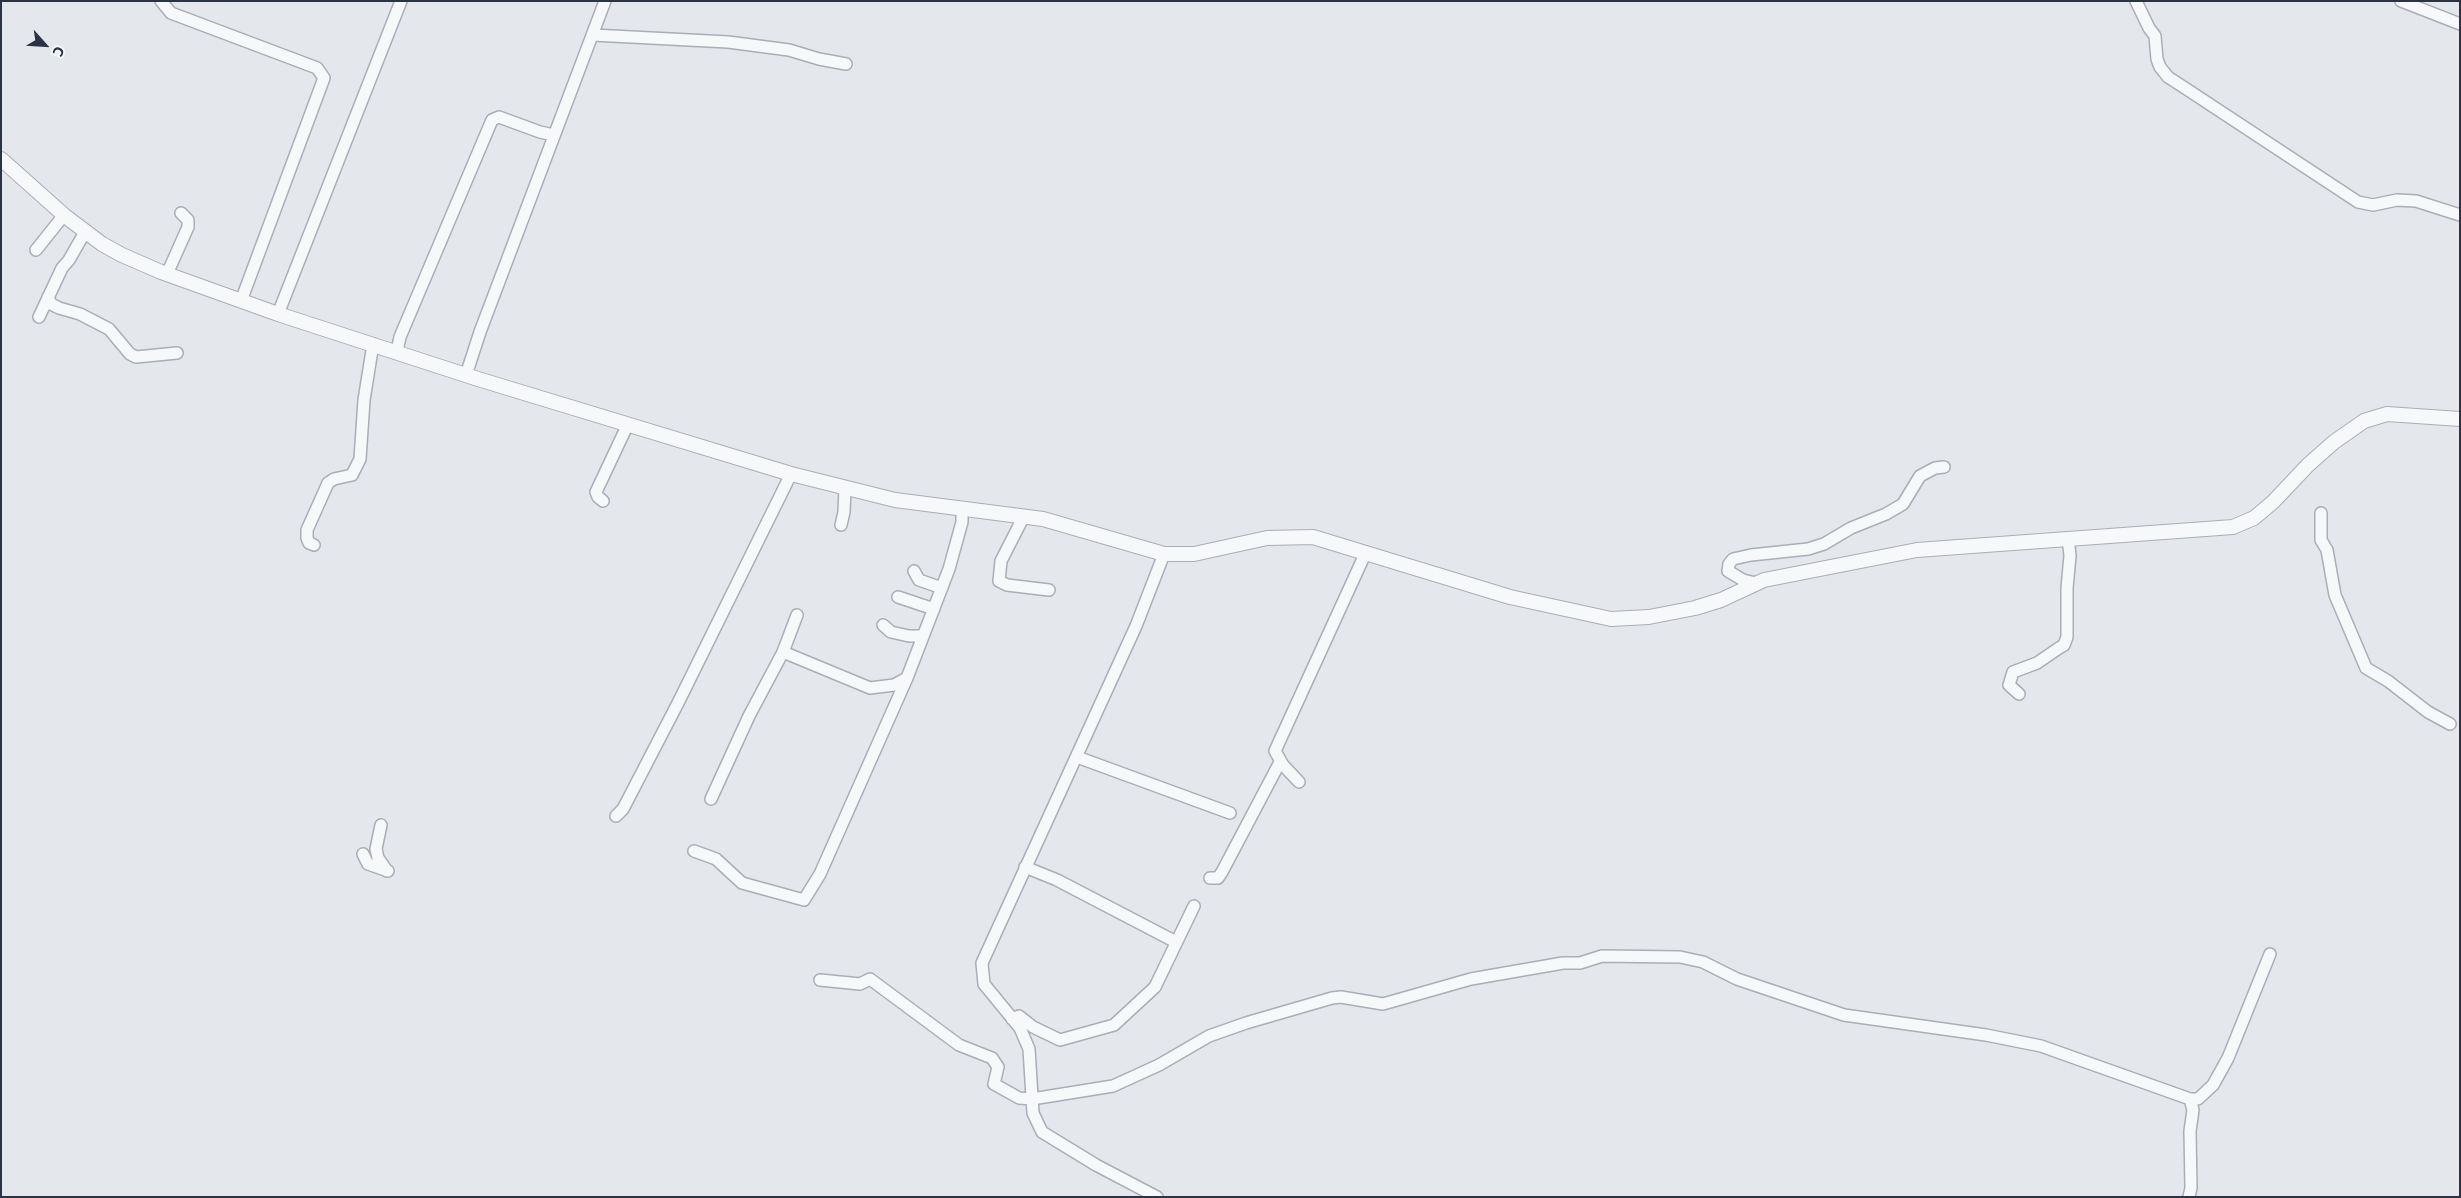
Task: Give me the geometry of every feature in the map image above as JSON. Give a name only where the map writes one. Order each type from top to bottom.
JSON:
[{"type":"street","points":[[161,1],[171,13],[317,68],[324,78],[241,301]]},
{"type":"street","points":[[278,314],[401,1]]},
{"type":"street","points":[[466,375],[483,323],[605,1]]},
{"type":"street","points":[[2136,1],[2155,36],[2157,59],[2160,67],[2168,77],[2358,202],[2372,205],[2397,200],[2416,201],[2460,215]]},
{"type":"street","points":[[2401,1],[2460,24]]},
{"type":"street","points":[[592,36],[728,42],[789,50],[819,59],[846,64]]},
{"type":"street","points":[[397,351],[400,337],[492,120],[499,117],[554,135]]},
{"type":"street","points":[[1,159],[86,232],[122,255],[167,274],[278,314],[397,351],[466,375],[791,474],[894,500],[1024,516],[1066,524],[1164,554],[1194,554],[1267,538],[1300,536],[1314,538],[1366,552],[1510,597],[1612,619],[1649,617],[1695,608],[1721,600],[1756,583],[1796,573],[1918,550],[2188,531],[2244,524],[2273,502],[2327,448],[2364,421],[2387,414],[2460,419]]},
{"type":"street","points":[[167,274],[188,228],[188,220],[181,214]]},
{"type":"street","points":[[36,250],[64,215]]},
{"type":"street","points":[[39,317],[62,268],[86,232]]},
{"type":"street","points":[[48,297],[50,304],[80,314],[109,329],[130,354],[136,357],[177,353]]},
{"type":"street","points":[[314,545],[309,543],[307,530],[328,483],[334,479],[352,475],[360,459],[364,400],[373,344]]},
{"type":"street","points":[[603,501],[596,492],[628,424]]},
{"type":"street","points":[[1756,583],[1743,580],[1728,571],[1729,564],[1733,559],[1751,555],[1808,549],[1824,544],[1851,528],[1886,514],[1903,504],[1920,476],[1935,468],[1944,467]]},
{"type":"street","points":[[616,816],[623,809],[679,701],[791,474]]},
{"type":"street","points":[[841,525],[844,512],[845,488]]},
{"type":"street","points":[[694,851],[716,859],[742,883],[804,900],[820,874],[907,678],[942,588],[962,522],[962,508]]},
{"type":"street","points":[[2321,513],[2321,540],[2327,550],[2335,595],[2366,668],[2388,681],[2428,712],[2450,724]]},
{"type":"street","points":[[1024,516],[1001,561],[999,581],[1007,585],[1049,590]]},
{"type":"street","points":[[2019,694],[2009,685],[2013,672],[2037,663],[2064,645],[2067,637],[2067,588],[2070,556],[2068,538]]},
{"type":"street","points":[[1299,782],[1280,762],[1275,751],[1366,552]]},
{"type":"street","points":[[1157,1197],[1096,1165],[1042,1132],[1033,1113],[1029,1049],[1020,1028],[984,984],[982,963],[1136,626],[1164,554]]},
{"type":"street","points":[[914,570],[919,580],[942,588]]},
{"type":"street","points":[[898,597],[934,609]]},
{"type":"street","points":[[711,798],[749,716],[783,652],[797,615]]},
{"type":"street","points":[[883,625],[891,632],[915,637],[923,636]]},
{"type":"street","points":[[783,652],[870,688],[894,685],[907,678]]},
{"type":"street","points":[[1077,757],[1230,813]]},
{"type":"street","points":[[1210,878],[1218,878],[1222,872],[1280,762]]},
{"type":"street","points":[[363,854],[368,864],[389,872],[378,858],[376,849],[381,825]]},
{"type":"street","points":[[1025,867],[1057,880],[1176,942]]},
{"type":"street","points":[[1012,1020],[1019,1016],[1033,1027],[1060,1040],[1114,1025],[1155,987],[1194,906]]},
{"type":"street","points":[[820,980],[860,984],[870,979],[959,1045],[992,1058],[998,1067],[994,1084],[1019,1098],[1032,1099],[1113,1086],[1158,1065],[1209,1036],[1332,998],[1341,997],[1383,1004],[1471,978],[1563,963],[1580,963],[1602,956],[1680,957],[1704,962],[1738,979],[1844,1015],[1986,1035],[2041,1046],[2190,1099],[2198,1099],[2213,1085],[2228,1058],[2270,954]]},
{"type":"street","points":[[2188,1197],[2191,1188],[2190,1131],[2193,1110],[2190,1099]]}]
